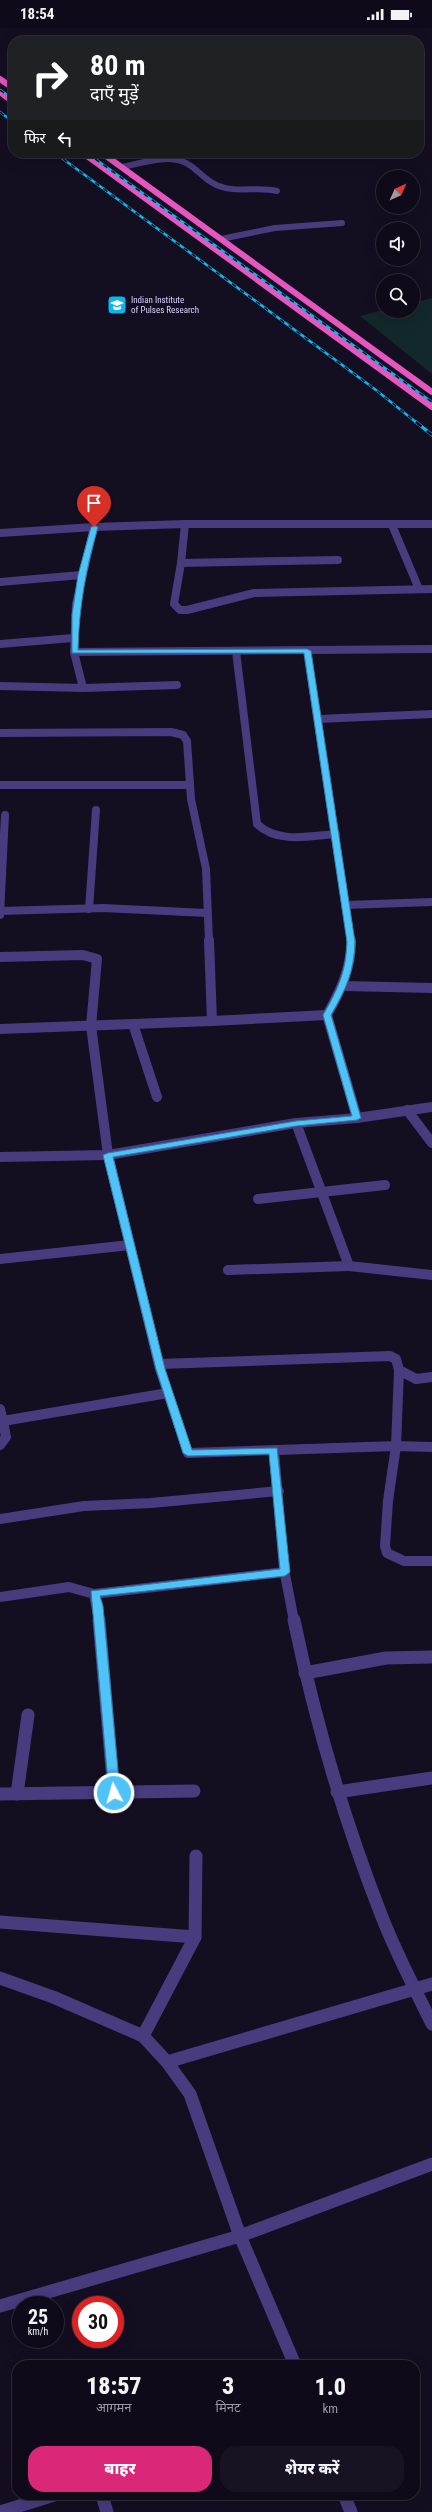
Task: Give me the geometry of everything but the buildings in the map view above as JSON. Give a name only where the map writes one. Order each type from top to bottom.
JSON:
[{"type":"highway","points":[[0,92],[8,98]]},
{"type":"highway","points":[[90,158],[432,407]]},
{"type":"highway","points":[[109,158],[432,392]]},
{"type":"highway","points":[[355,351],[371,348]]},
{"type":"street","points":[[122,167],[176,160],[188,164],[221,188],[258,186],[277,191]]},
{"type":"street","points":[[221,239],[275,228],[342,223]]},
{"type":"street","points":[[185,524],[181,563],[173,600],[176,608],[180,610],[193,610],[254,593],[432,589]]},
{"type":"street","points":[[0,533],[94,527],[185,524],[432,524]]},
{"type":"street","points":[[392,525],[419,589]]},
{"type":"street","points":[[83,688],[74,652],[73,638],[81,575],[94,527]]},
{"type":"street","points":[[181,563],[338,560]]},
{"type":"street","points":[[0,582],[81,575]]},
{"type":"street","points":[[0,644],[73,638]]},
{"type":"street","points":[[74,652],[432,649]]},
{"type":"street","points":[[236,651],[257,824],[264,830],[279,836],[336,834]]},
{"type":"street","points":[[307,651],[336,834],[351,942],[351,959],[344,986],[327,1015],[357,1118]]},
{"type":"street","points":[[0,686],[83,688],[177,685]]},
{"type":"street","points":[[318,719],[432,714]]},
{"type":"street","points":[[0,733],[177,733],[183,735],[187,741],[190,785],[206,869],[212,1021]]},
{"type":"street","points":[[0,785],[190,785]]},
{"type":"street","points":[[89,909],[96,810]]},
{"type":"street","points":[[0,915],[5,815]]},
{"type":"street","points":[[345,905],[432,902]]},
{"type":"street","points":[[0,911],[89,909],[207,913]]},
{"type":"street","points":[[0,957],[82,955],[95,957],[97,964],[91,1026],[108,1155],[160,1364],[188,1453],[396,1446],[432,1447]]},
{"type":"street","points":[[344,986],[432,988]]},
{"type":"street","points":[[0,1029],[91,1026],[134,1027],[327,1015]]},
{"type":"street","points":[[134,1027],[157,1098]]},
{"type":"street","points":[[0,1157],[108,1155],[296,1123],[357,1118],[432,1107]]},
{"type":"street","points":[[407,1110],[432,1143]]},
{"type":"street","points":[[296,1123],[349,1266]]},
{"type":"street","points":[[258,1199],[385,1185]]},
{"type":"street","points":[[0,1259],[130,1245]]},
{"type":"street","points":[[228,1270],[349,1266],[432,1275]]},
{"type":"street","points":[[160,1364],[383,1356],[396,1359],[399,1370],[396,1446],[388,1501],[385,1546],[387,1553],[404,1561],[432,1561]]},
{"type":"street","points":[[399,1370],[416,1379],[432,1377]]},
{"type":"street","points":[[3,1421],[168,1393]]},
{"type":"street","points":[[0,1409],[7,1434],[5,1440],[0,1445]]},
{"type":"street","points":[[274,1450],[279,1490],[285,1572],[305,1673],[337,1792],[382,1918],[432,2024]]},
{"type":"street","points":[[0,1519],[84,1506],[151,1503],[279,1490]]},
{"type":"street","points":[[0,1596],[70,1587],[94,1594],[285,1572]]},
{"type":"street","points":[[94,1594],[98,1606],[114,1793]]},
{"type":"street","points":[[305,1673],[386,1658],[432,1657]]},
{"type":"street","points":[[17,1794],[28,1715]]},
{"type":"street","points":[[337,1792],[432,1778]]},
{"type":"street","points":[[0,1794],[194,1791]]},
{"type":"street","points":[[143,2036],[195,1937],[196,1856]]},
{"type":"street","points":[[0,1922],[195,1937]]},
{"type":"street","points":[[0,1978],[53,1997],[143,2036],[167,2062],[190,2094],[240,2236],[293,2360]]},
{"type":"street","points":[[167,2062],[416,1990],[432,1984]]},
{"type":"street","points":[[0,2306],[240,2236],[432,2164]]},
{"type":"street","points":[[0,2512],[38,2500]]},
{"type":"street","points":[[103,2500],[107,2512]]},
{"type":"street","points":[[346,2500],[351,2512]]},
{"type":"green space","points":[[432,298],[432,374],[360,316],[376,312],[376,318],[420,318],[420,301]]},
{"type":"railway","points":[[0,90],[8,96]]},
{"type":"railway","points":[[0,112],[8,118]]},
{"type":"railway","points":[[62,158],[376,390],[417,423]]},
{"type":"railway","points":[[94,158],[432,402]]},
{"type":"railway","points":[[416,422],[432,435]]},
{"type":"place","name":"Indian Institute of Pulses Research","points":[[117,305]]},
{"type":"route","points":[[94,527],[81,575],[75,615],[73,638],[74,652],[151,650],[307,651],[329,785],[338,858],[351,942],[351,959],[344,986],[327,1015],[357,1118],[296,1123],[108,1155],[160,1369],[188,1453],[274,1450],[279,1490],[285,1572],[94,1594],[98,1606],[114,1793]]}]
